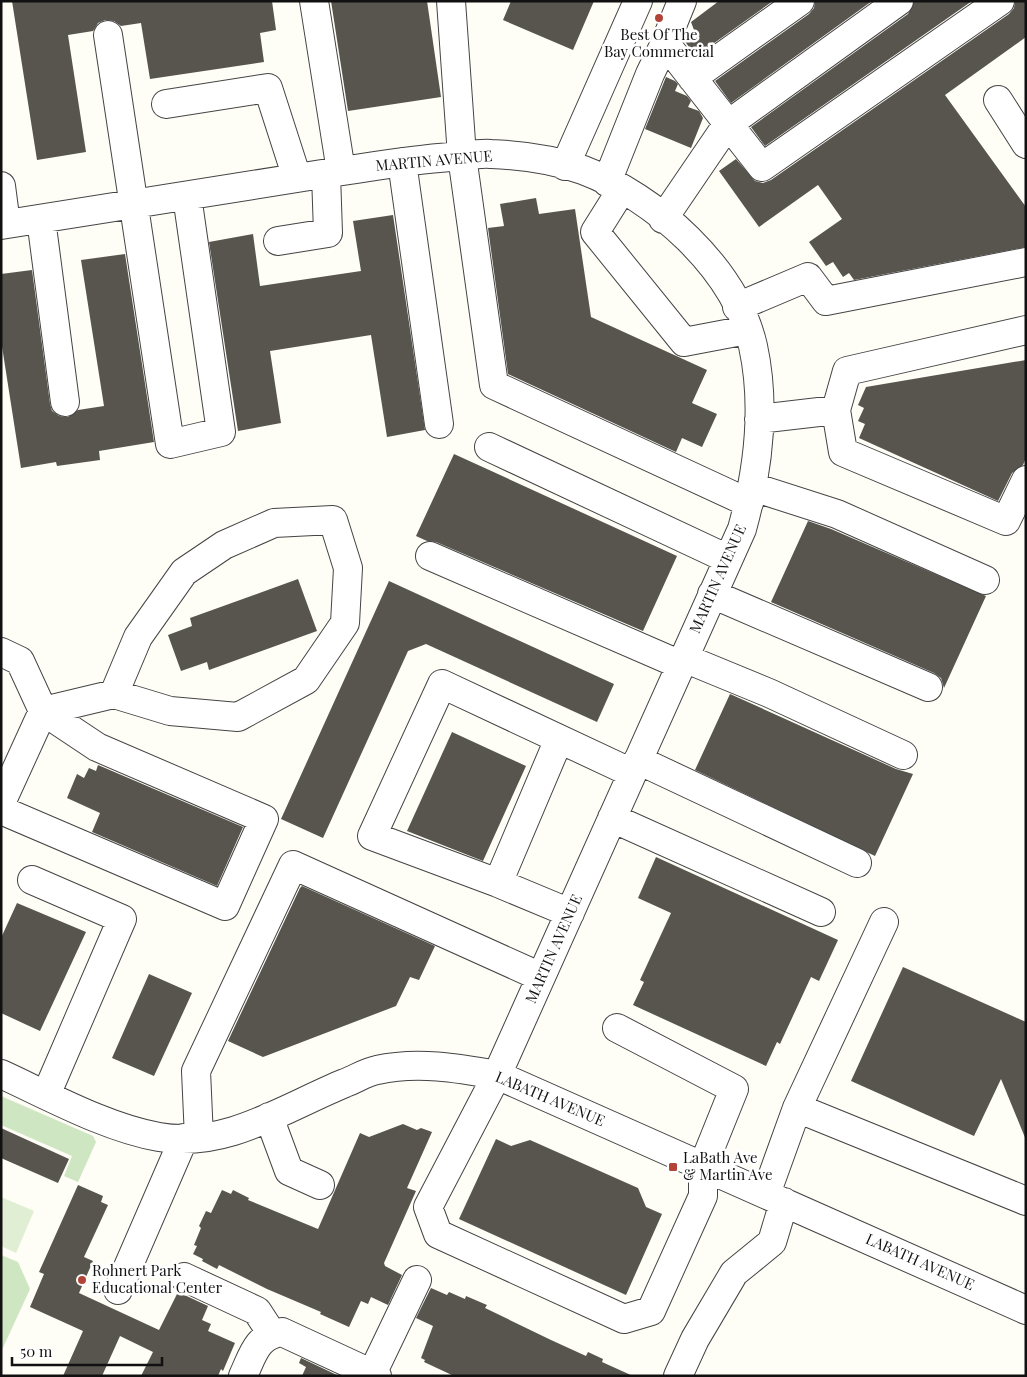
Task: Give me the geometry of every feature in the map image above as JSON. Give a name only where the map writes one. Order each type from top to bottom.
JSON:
[{"type":"street","points":[[278,241],[328,233],[333,173],[314,1]]},
{"type":"street","points":[[450,1],[462,156],[494,386],[751,495],[837,514],[985,580]]},
{"type":"street","points":[[565,166],[638,1]]},
{"type":"street","points":[[692,78],[800,1]]},
{"type":"street","points":[[663,219],[727,125],[899,1]]},
{"type":"street","points":[[665,43],[762,168],[1000,1]]},
{"type":"street","points":[[685,6],[650,74],[615,185],[595,232],[684,342],[742,318],[808,277],[826,301],[1026,262]]},
{"type":"street","points":[[108,35],[170,444],[221,432],[187,196]]},
{"type":"street","points":[[166,104],[268,88],[297,178]]},
{"type":"street","points":[[998,100],[1026,144]]},
{"type":"street","name":"MARTIN AVENUE","points":[[4,225],[402,162],[490,154],[537,159],[582,170],[615,185],[690,240],[718,273],[742,318],[752,344],[758,378],[759,419],[751,495],[742,530],[498,1075],[428,1208],[438,1234],[624,1319],[651,1310],[704,1196],[703,1166]]},
{"type":"street","points":[[402,162],[439,424]]},
{"type":"street","points":[[1,186],[4,225]]},
{"type":"street","points":[[40,219],[65,402]]},
{"type":"street","points":[[1026,330],[847,371],[836,410],[843,452],[1006,521],[1026,480]]},
{"type":"street","points":[[759,419],[836,410]]},
{"type":"street","points":[[489,448],[728,559]]},
{"type":"street","points":[[43,711],[114,694],[170,711],[238,717],[306,680],[345,623],[348,568],[333,520],[274,523],[224,545],[184,572],[138,637],[114,694]]},
{"type":"street","points":[[430,556],[682,661],[769,693],[903,755]]},
{"type":"street","points":[[712,594],[928,687]]},
{"type":"street","points":[[1,652],[20,661],[43,711],[97,747],[264,819],[225,906],[2,803],[43,711]]},
{"type":"street","points":[[570,913],[498,883],[372,836],[442,684],[559,739],[635,766],[857,863]]},
{"type":"street","points":[[498,883],[559,739]]},
{"type":"street","points":[[612,818],[821,912]]},
{"type":"street","points":[[118,1290],[192,1138],[196,1071],[293,865],[541,977]]},
{"type":"street","points":[[32,880],[122,919],[46,1094]]},
{"type":"street","points":[[678,1376],[695,1340],[734,1273],[772,1242],[775,1198],[797,1108],[884,922]]},
{"type":"street","points":[[618,1028],[734,1089],[703,1166]]},
{"type":"street","name":"LABATH AVENUE","points":[[1,1074],[116,1126],[160,1137],[192,1138],[240,1130],[376,1070],[415,1066],[454,1067],[498,1075],[1026,1310]]},
{"type":"street","points":[[797,1108],[1026,1201]]},
{"type":"street","points":[[269,1117],[288,1170],[320,1185]]},
{"type":"street","points":[[184,1277],[256,1312],[272,1334]]},
{"type":"street","points":[[243,1376],[260,1340],[272,1334],[282,1332],[374,1375],[416,1280]]},
{"type":"green space","points":[[1,1096],[93,1136],[96,1142],[78,1182],[64,1176],[72,1156],[1,1125]]},
{"type":"green space","points":[[1,1197],[34,1211],[16,1253],[1,1246]]},
{"type":"green space","points":[[1,1255],[18,1262],[30,1289],[1,1352]]},
{"type":"building","points":[[12,1],[272,1],[276,30],[260,33],[264,62],[150,79],[141,23],[121,26],[114,21],[105,20],[98,23],[93,31],[68,35],[86,152],[37,160]]},
{"type":"building","points":[[331,1],[427,1],[441,97],[348,111]]},
{"type":"building","points":[[511,1],[594,1],[573,50],[503,20]]},
{"type":"building","points":[[719,1],[773,1],[696,56],[683,39],[694,30],[691,22]]},
{"type":"building","points":[[815,1],[872,1],[731,103],[715,81],[809,14],[814,8]]},
{"type":"building","points":[[914,1],[972,1],[765,146],[751,127],[908,14]]},
{"type":"building","points":[[1015,1],[1026,1],[1026,37],[945,95],[1026,207],[1026,247],[854,280],[849,273],[843,277],[833,262],[826,266],[809,242],[842,219],[818,185],[759,227],[719,171],[736,159],[755,181],[763,183],[771,180],[1009,14],[1014,8]]},
{"type":"building","points":[[666,77],[678,84],[675,91],[687,96],[691,101],[688,107],[699,111],[703,118],[691,148],[645,129]]},
{"type":"building","points":[[536,198],[539,214],[575,209],[591,317],[707,370],[692,403],[717,414],[702,447],[682,438],[676,452],[508,374],[488,228],[504,226],[500,204]]},
{"type":"building","points":[[393,215],[425,430],[387,437],[371,335],[270,351],[281,423],[238,431],[209,242],[253,234],[260,286],[361,271],[353,221]]},
{"type":"building","points":[[125,254],[154,442],[99,451],[100,460],[57,466],[56,462],[21,468],[1,340],[1,274],[32,270],[50,404],[52,411],[59,416],[68,417],[78,410],[104,406],[81,260]]},
{"type":"building","points":[[1026,360],[1026,458],[1023,465],[1012,473],[998,501],[859,438],[865,424],[858,421],[864,408],[858,405],[866,387]]},
{"type":"building","points":[[454,454],[677,556],[643,631],[436,542],[427,541],[416,536]]},
{"type":"building","points":[[808,521],[831,529],[986,596],[944,688],[941,678],[934,673],[771,602]]},
{"type":"building","points":[[298,579],[317,631],[209,670],[207,662],[181,671],[168,635],[192,626],[190,618]]},
{"type":"building","points":[[389,581],[614,684],[597,722],[426,644],[408,651],[323,838],[281,819]]},
{"type":"building","points":[[730,694],[896,769],[913,774],[875,856],[695,770]]},
{"type":"building","points":[[452,732],[526,766],[483,861],[407,831]]},
{"type":"building","points":[[98,765],[243,827],[217,886],[92,832],[100,813],[67,798],[77,774],[84,778],[89,768],[96,771]]},
{"type":"building","points":[[656,857],[838,940],[819,981],[811,977],[780,1044],[777,1042],[766,1066],[633,1005],[644,982],[640,980],[671,913],[638,898]]},
{"type":"building","points":[[302,886],[435,946],[419,980],[410,977],[396,1006],[263,1057],[228,1041]]},
{"type":"building","points":[[17,903],[86,932],[40,1031],[1,1013],[1,938]]},
{"type":"building","points":[[903,967],[1026,1022],[1026,1140],[1001,1079],[974,1136],[851,1081]]},
{"type":"building","points":[[149,974],[192,993],[154,1076],[112,1058]]},
{"type":"building","points":[[403,1124],[417,1130],[421,1128],[432,1132],[407,1188],[416,1191],[384,1263],[385,1266],[402,1275],[388,1305],[371,1297],[368,1304],[361,1301],[349,1327],[219,1265],[217,1269],[193,1254],[197,1246],[194,1245],[201,1228],[199,1226],[206,1211],[211,1213],[222,1190],[231,1194],[233,1190],[249,1198],[248,1200],[318,1229],[360,1133],[369,1137]]},
{"type":"building","points":[[1,1128],[69,1159],[58,1183],[1,1158]]},
{"type":"building","points":[[496,1139],[511,1146],[530,1140],[638,1188],[646,1207],[662,1214],[626,1295],[459,1219]]},
{"type":"building","points":[[78,1185],[103,1196],[101,1202],[108,1205],[84,1257],[93,1261],[79,1293],[159,1330],[178,1292],[208,1306],[202,1320],[211,1324],[208,1331],[235,1343],[223,1371],[221,1369],[218,1376],[141,1376],[153,1352],[120,1336],[102,1376],[63,1376],[83,1331],[30,1307],[44,1274],[39,1272]]},
{"type":"building","points":[[431,1288],[447,1295],[449,1292],[465,1299],[466,1296],[487,1305],[485,1308],[586,1356],[588,1352],[603,1359],[602,1362],[633,1376],[454,1376],[424,1362],[425,1360],[421,1358],[433,1326],[416,1318]]},
{"type":"building","points":[[301,1358],[339,1376],[302,1376],[306,1367],[299,1363]]},
{"type":"place","name":"Best Of The Bay Commercial","points":[[659,18]]},
{"type":"place","name":"LaBath Ave & Martin Ave","points":[[673,1167]]},
{"type":"place","name":"Rohnert Park Educational Center","points":[[82,1280]]}]
